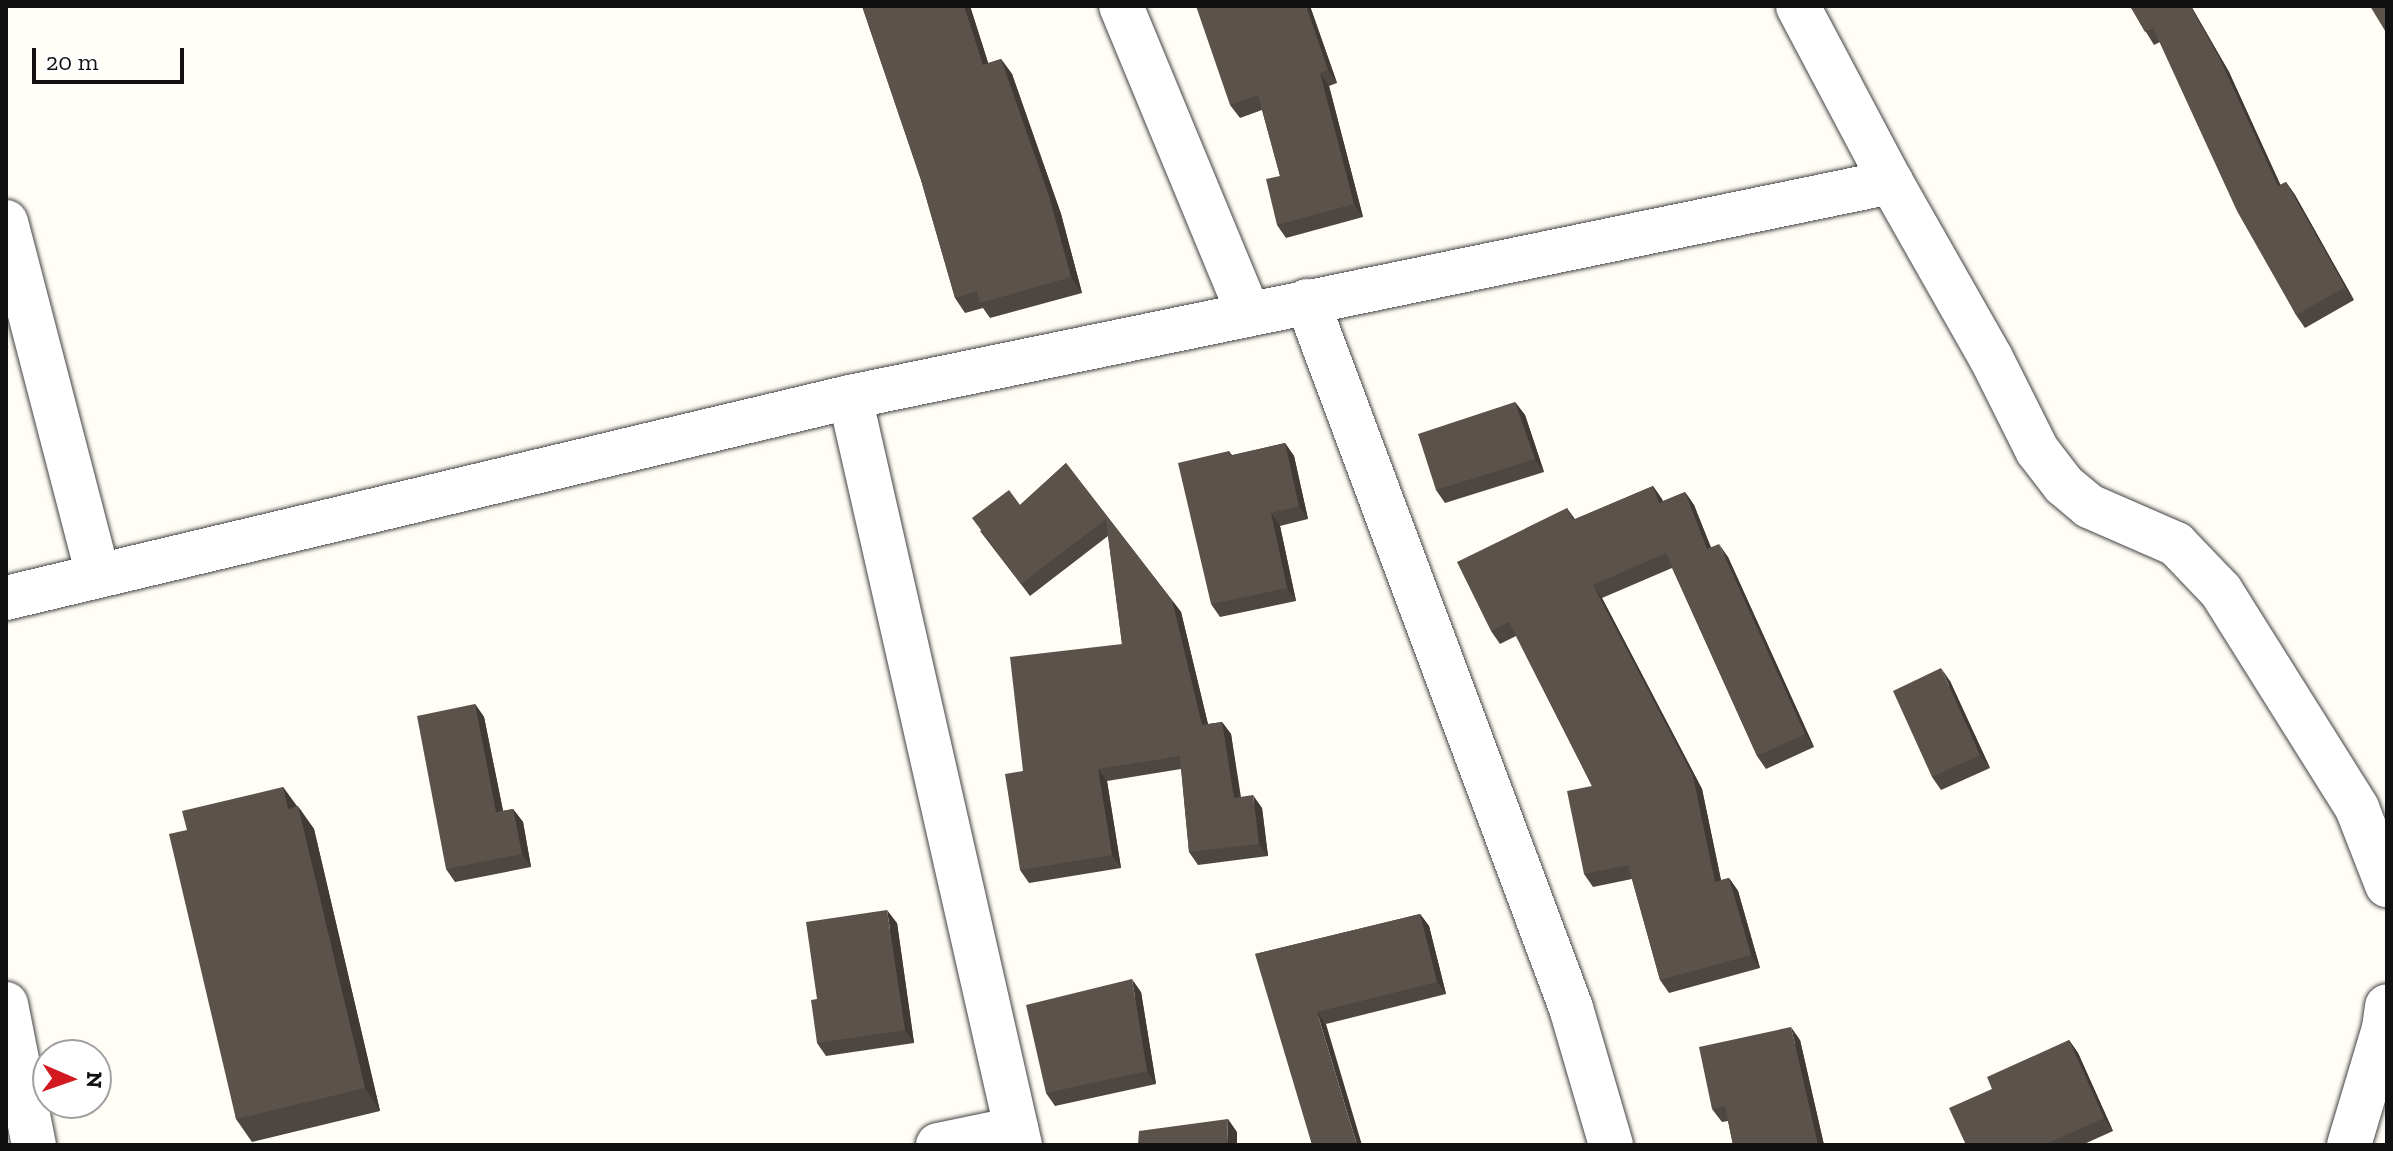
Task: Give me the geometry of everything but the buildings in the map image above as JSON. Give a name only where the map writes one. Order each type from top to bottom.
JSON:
[{"type":"street","points":[[1121,6],[1248,312]]},
{"type":"street","points":[[1798,6],[1891,182],[1991,358],[2037,450],[2064,485],[2089,506],[2176,544],[2221,591],[2357,808],[2386,872]]},
{"type":"street","points":[[6,598],[850,397],[1248,312],[1891,182]]},
{"type":"street","points":[[6,222],[98,575]]},
{"type":"street","points":[[1307,301],[1571,1008],[1611,1145]]},
{"type":"street","points":[[850,397],[1018,1137],[938,1145]]},
{"type":"street","points":[[6,1004],[34,1145]]},
{"type":"street","points":[[2349,1145],[2384,1028],[2387,1006]]}]
